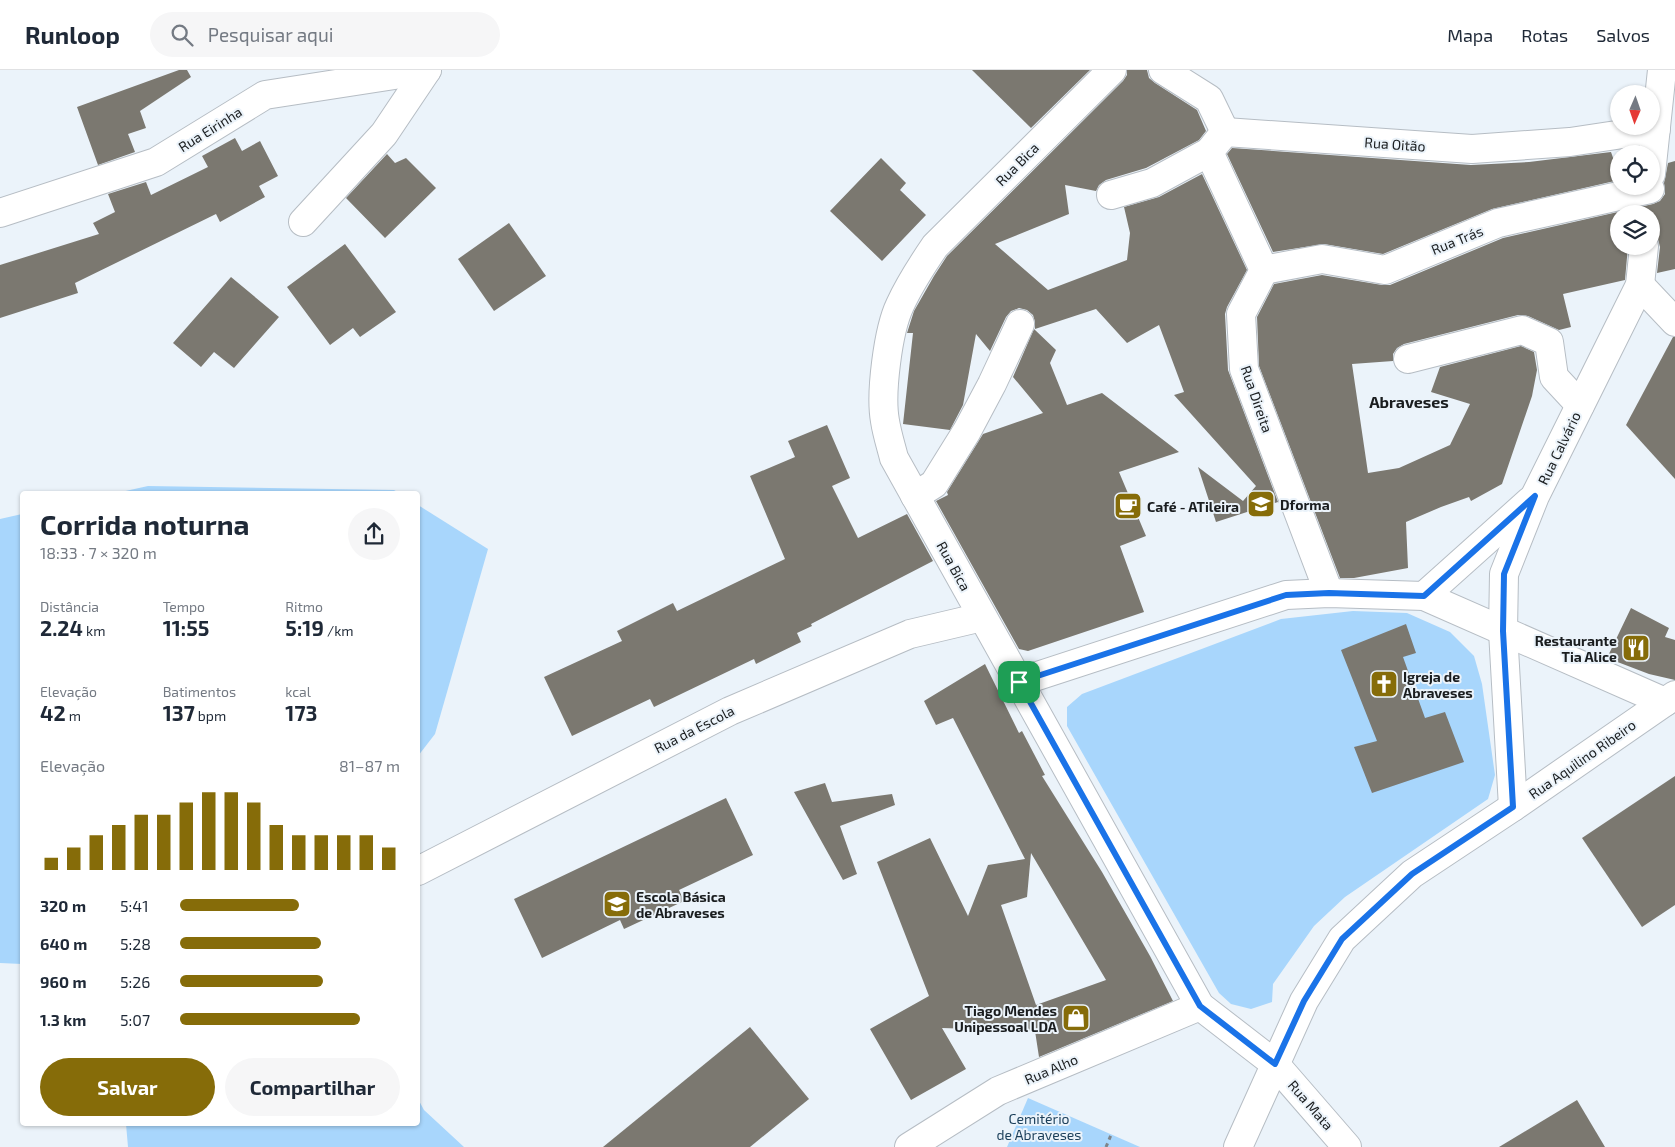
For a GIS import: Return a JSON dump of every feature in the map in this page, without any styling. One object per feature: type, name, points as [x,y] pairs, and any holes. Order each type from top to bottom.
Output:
[{"type":"street","points":[[303,222],[384,134],[427,70]]},
{"type":"street","name":"Rua Eirinha","points":[[0,213],[156,162],[265,95],[427,70]]},
{"type":"street","name":"Rua Bica","points":[[1112,70],[935,246],[915,274],[899,307],[889,344],[884,382],[884,420],[894,458],[1200,1006],[1275,1064]]},
{"type":"street","points":[[1163,70],[1209,99],[1217,142],[1264,270]]},
{"type":"street","points":[[1660,90],[1662,70]]},
{"type":"street","name":"Rua Oitão","points":[[1217,142],[1472,149],[1570,142],[1616,135]]},
{"type":"street","points":[[1111,195],[1152,183],[1217,142]]},
{"type":"street","name":"Rua Trás","points":[[1264,270],[1322,259],[1385,270],[1498,223],[1631,195]]},
{"type":"street","name":"Rua Calvário","points":[[1513,807],[1503,631],[1504,574],[1535,496],[1640,285],[1643,255]]},
{"type":"street","name":"Rua Direita","points":[[1264,270],[1241,314],[1244,369],[1329,593]]},
{"type":"street","points":[[1640,285],[1675,322]]},
{"type":"street","points":[[915,496],[934,484],[968,431],[1020,324]]},
{"type":"street","points":[[1408,359],[1522,330],[1549,342],[1554,377],[1580,405]]},
{"type":"street","points":[[1424,596],[1535,496]]},
{"type":"street","points":[[1019,682],[1286,595],[1329,593],[1424,596],[1503,631],[1670,698]]},
{"type":"street","name":"Rua da Escola","points":[[420,869],[730,711],[910,634],[982,617]]},
{"type":"street","name":"Rua Aquilino Ribeiro","points":[[1238,1147],[1304,1001],[1342,939],[1412,874],[1513,807],[1670,698]]},
{"type":"street","name":"Rua Alho","points":[[909,1147],[998,1091],[1200,1006]]},
{"type":"street","name":"Rua Mata","points":[[1275,1064],[1347,1147]]},
{"type":"path","points":[[1106,1147],[1112,1134]]},
{"type":"green space","points":[[148,486],[396,491],[126,491]]},
{"type":"green space","points":[[420,506],[488,549],[435,734],[420,753]]},
{"type":"green space","points":[[20,514],[20,964],[0,963],[0,519]]},
{"type":"green space","points":[[1353,611],[1407,613],[1450,632],[1474,656],[1482,684],[1495,775],[1488,799],[1345,897],[1314,926],[1273,984],[1272,1002],[1251,1009],[1231,1004],[1219,993],[1067,726],[1067,707],[1082,694],[1281,619]]},
{"type":"green space","name":"Cemitério de Abraveses","points":[[1028,1098],[1140,1147],[1007,1147]]},
{"type":"green space","points":[[420,1103],[424,1110],[464,1147],[128,1147],[126,1126],[420,1126]]},
{"type":"building","points":[[179,70],[187,70],[191,77],[140,111],[146,128],[128,134],[135,152],[98,165],[77,107]]},
{"type":"building","points":[[972,70],[1090,70],[1031,128]]},
{"type":"building","points":[[1127,70],[1147,70],[1149,78],[1155,83],[1197,110],[1206,131],[1199,140],[1146,168],[1106,180],[1099,185],[1096,191],[1065,185],[1069,214],[995,244],[1048,290],[1127,260],[1130,233],[1124,207],[1159,197],[1202,174],[1247,270],[1225,314],[1228,370],[1278,502],[1216,522],[1198,467],[1243,501],[1256,486],[1174,395],[1184,392],[1159,325],[1127,343],[1096,309],[1035,329],[1033,315],[1027,310],[1019,308],[1011,311],[1006,317],[990,351],[976,334],[963,405],[950,430],[903,424],[913,333],[907,333],[914,311],[934,276],[947,256],[1123,81],[1127,75]]},
{"type":"building","points":[[235,138],[242,151],[260,141],[278,176],[259,186],[265,197],[220,222],[216,214],[75,283],[78,293],[0,318],[0,265],[99,234],[93,223],[115,212],[108,194],[146,182],[151,195],[208,167],[202,156]]},
{"type":"building","points":[[1232,148],[1471,165],[1529,162],[1610,152],[1610,182],[1492,209],[1383,254],[1324,244],[1273,252],[1227,154]]},
{"type":"building","points":[[387,154],[395,163],[406,158],[436,188],[385,238],[346,198]]},
{"type":"building","points":[[881,158],[906,183],[900,190],[926,215],[882,261],[830,211]]},
{"type":"building","points":[[1675,161],[1675,269],[1657,273],[1660,255],[1660,205],[1649,205],[1660,201],[1665,194],[1664,183],[1668,163]]},
{"type":"building","points":[[1610,214],[1610,255],[1627,255],[1625,280],[1563,294],[1571,327],[1559,330],[1528,316],[1518,315],[1404,344],[1397,348],[1393,354],[1393,361],[1352,364],[1368,473],[1399,468],[1450,445],[1470,404],[1431,392],[1440,367],[1521,346],[1534,352],[1537,370],[1532,396],[1502,484],[1471,501],[1469,497],[1406,522],[1408,568],[1354,578],[1340,578],[1259,366],[1257,317],[1274,284],[1322,275],[1390,285],[1503,238]]},
{"type":"building","points":[[509,223],[546,276],[494,311],[458,259]]},
{"type":"building","points":[[345,244],[396,312],[360,337],[353,328],[330,345],[287,287]]},
{"type":"building","points":[[231,277],[279,317],[234,368],[214,352],[201,367],[173,343]]},
{"type":"building","points":[[1034,329],[1056,350],[1050,363],[1067,405],[1102,393],[1179,452],[1119,472],[1146,536],[1120,546],[1144,612],[1028,651],[1019,649],[936,501],[948,495],[947,492],[983,434],[1043,413],[1013,377]]},
{"type":"building","points":[[1673,337],[1675,337],[1675,479],[1626,425]]},
{"type":"building","points":[[827,425],[850,478],[832,486],[858,538],[907,514],[933,561],[811,624],[812,626],[797,633],[801,642],[756,664],[754,659],[654,707],[650,699],[572,736],[544,677],[622,641],[617,631],[673,603],[677,611],[785,559],[750,476],[795,457],[788,441]]},
{"type":"building","name":"Restaurante Tia Alice","points":[[1631,608],[1669,628],[1665,637],[1675,640],[1675,680],[1649,674],[1607,658]]},
{"type":"building","name":"Igreja de Abraveses","points":[[1406,624],[1416,653],[1403,657],[1425,718],[1445,712],[1464,762],[1372,793],[1354,747],[1377,741],[1341,650]]},
{"type":"building","points":[[985,664],[1019,733],[1022,731],[1045,775],[1042,776],[1102,872],[1150,956],[1173,1001],[1039,1057],[1035,1031],[942,1028],[966,1069],[911,1100],[870,1029],[929,996],[877,862],[930,838],[968,916],[988,865],[1025,859],[953,718],[936,725],[924,701]],"holes":[[[1031,853],[1106,980],[1036,1005],[1001,905],[1027,897]]]},
{"type":"building","points":[[1675,776],[1675,905],[1642,927],[1582,838]]},
{"type":"building","points":[[825,783],[832,802],[892,794],[895,805],[840,826],[857,874],[843,880],[794,792]]},
{"type":"building","points":[[726,798],[753,855],[679,890],[684,901],[624,929],[620,920],[542,958],[514,899]]},
{"type":"building","points":[[750,1027],[809,1099],[750,1147],[603,1147]]},
{"type":"building","points":[[1577,1100],[1605,1147],[1499,1147]]},
{"type":"place","name":"Dforma","points":[[1261,504]]},
{"type":"place","name":"Café - ATileira","points":[[1128,506]]},
{"type":"place","name":"Restaurante Tia Alice","points":[[1636,648]]},
{"type":"place","name":"Igreja de Abraveses","points":[[1384,684]]},
{"type":"place","name":"Escola Básica de Abraveses","points":[[617,904]]},
{"type":"place","name":"Tiago Mendes Unipessoal LDA","points":[[1076,1018]]},
{"type":"district","name":"Abraveses","points":[[1409,401]]},
{"type":"route","points":[[1535,496],[1504,574],[1503,631],[1513,807],[1412,874],[1342,939],[1304,1001],[1275,1064],[1200,1006],[1019,682],[1286,595],[1329,593],[1424,596],[1535,496]]}]
